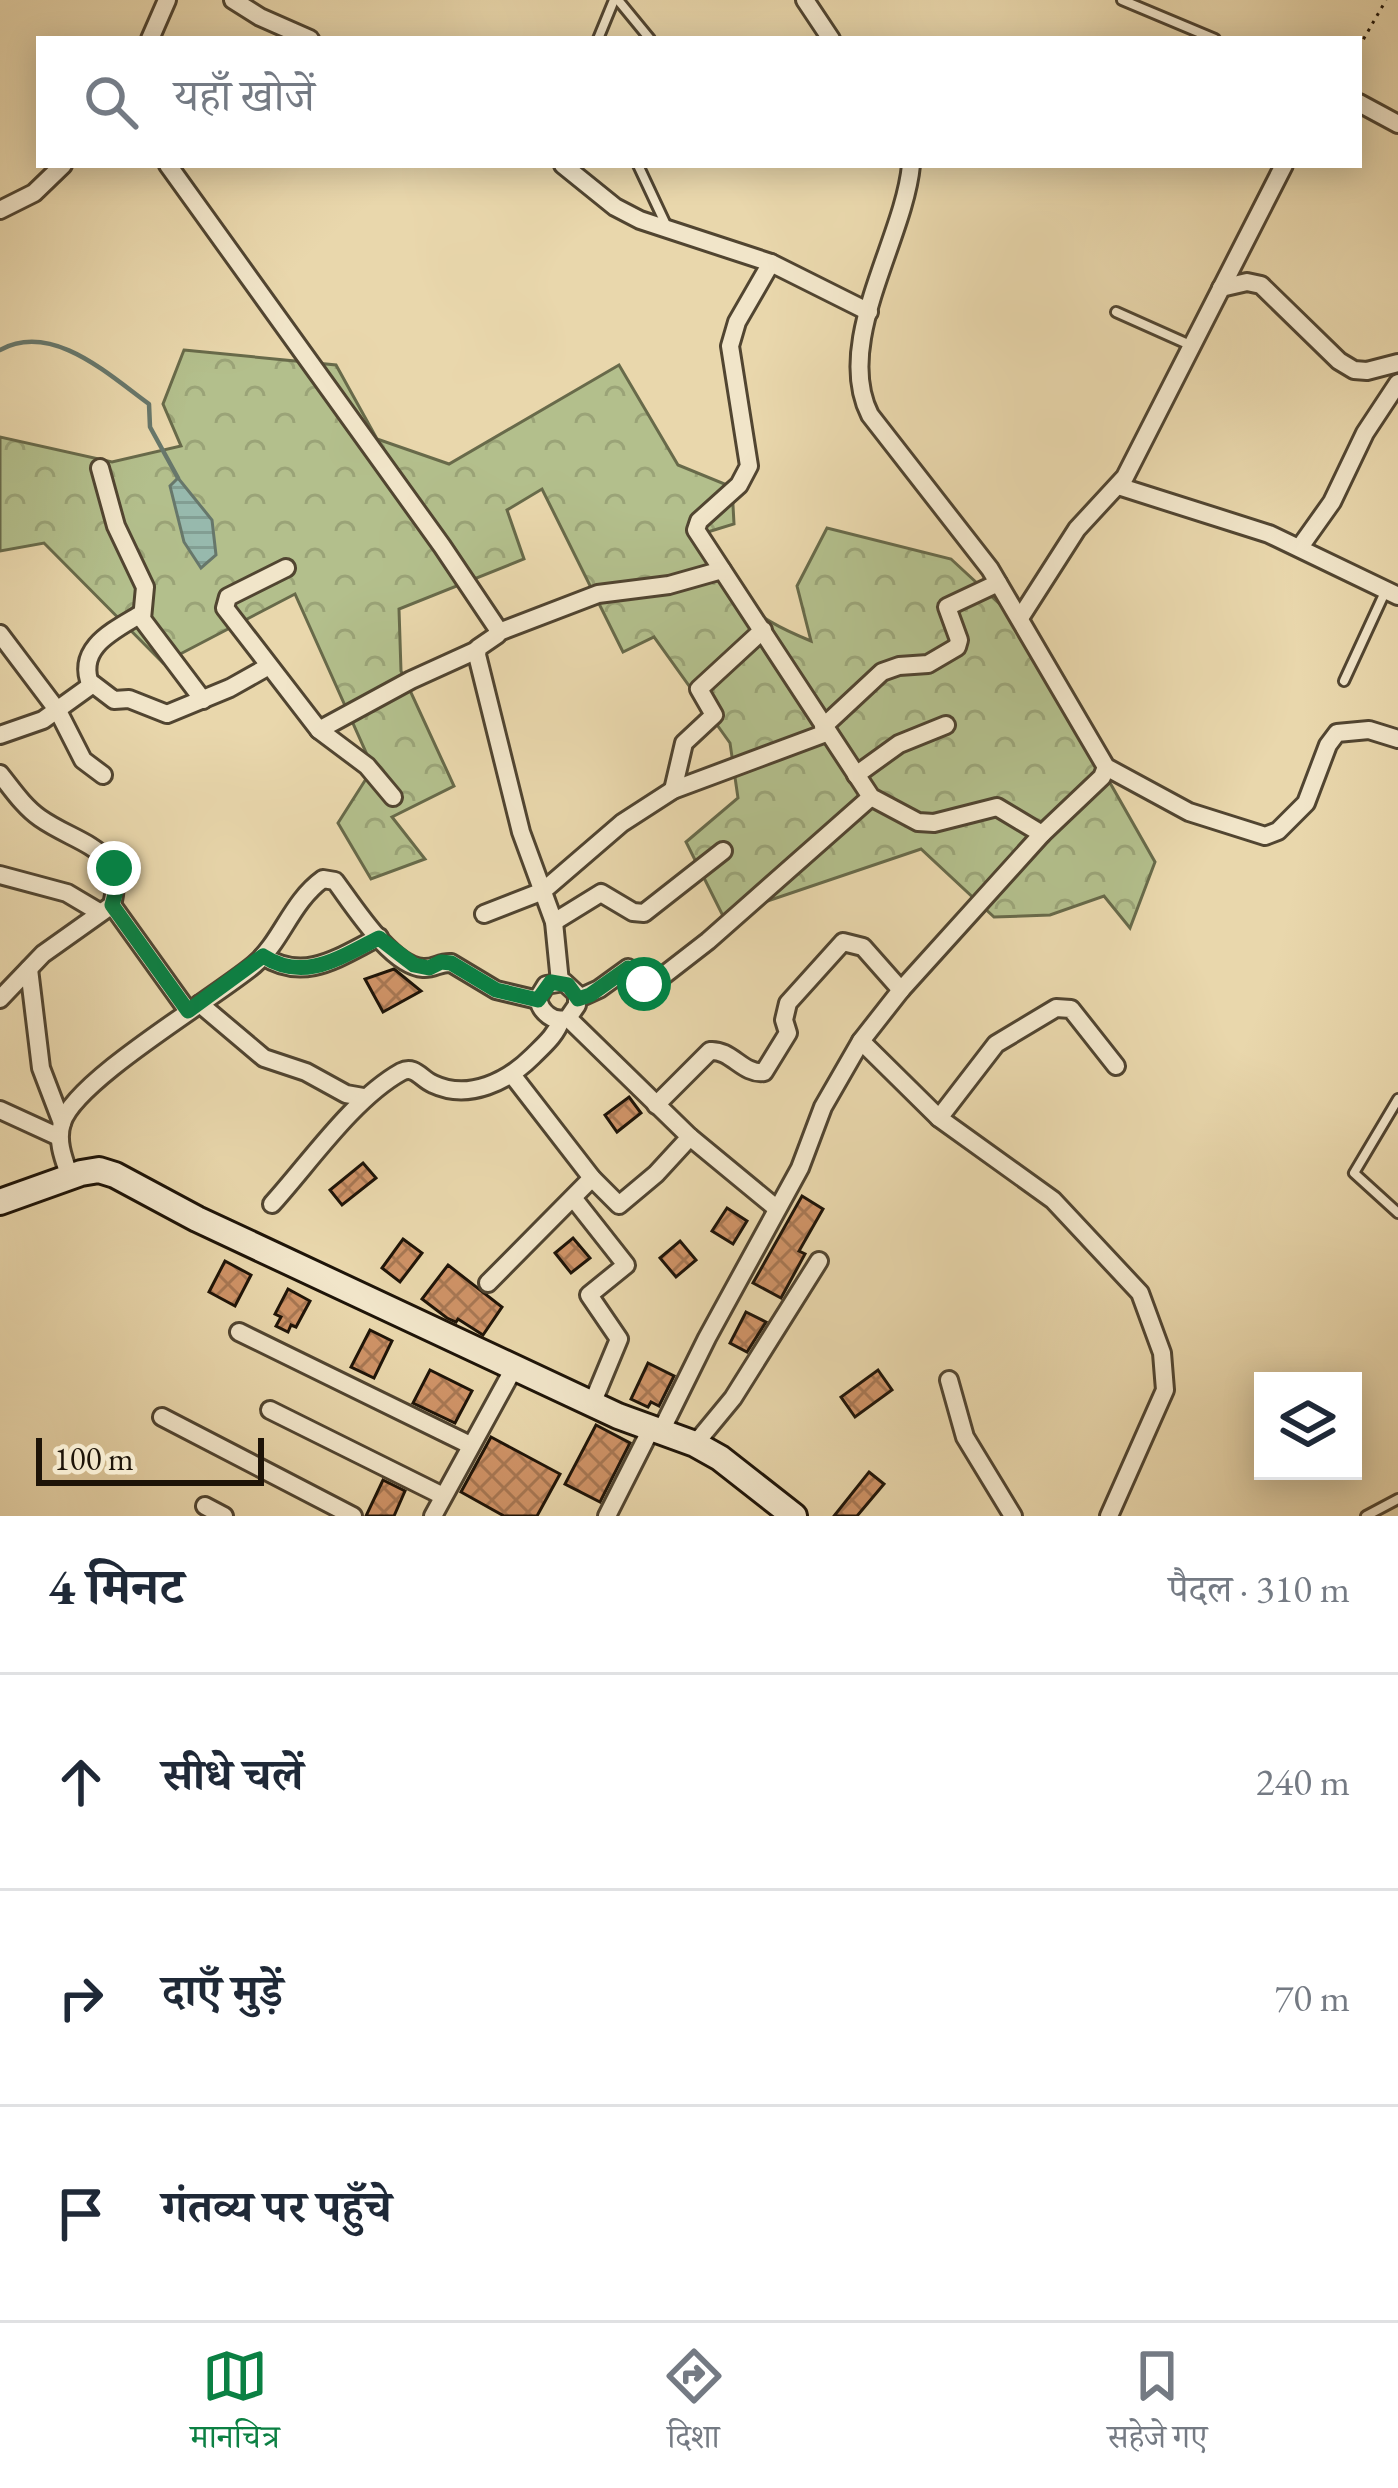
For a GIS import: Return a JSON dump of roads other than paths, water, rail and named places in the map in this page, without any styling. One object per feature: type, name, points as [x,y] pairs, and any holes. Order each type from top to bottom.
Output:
[{"type":"street","points":[[151,36],[167,0]]},
{"type":"street","points":[[233,0],[303,36]]},
{"type":"street","points":[[805,0],[829,36]]},
{"type":"street","points":[[1362,105],[1398,124]]},
{"type":"street","points":[[0,210],[34,193],[60,168]]},
{"type":"street","points":[[170,168],[499,632]]},
{"type":"street","points":[[567,168],[615,207],[640,220],[771,263],[869,312]]},
{"type":"street","points":[[910,168],[869,312],[859,376],[862,399],[998,583],[1106,767],[1190,812],[1264,836],[1278,832],[1306,803],[1337,733],[1369,730],[1398,739]]},
{"type":"street","points":[[1020,618],[1077,529],[1118,487],[1282,168]]},
{"type":"street","points":[[771,263],[743,310],[730,346],[749,466],[739,485],[696,527],[871,797],[918,822],[934,823],[997,807],[1042,834]]},
{"type":"street","points":[[1221,288],[1247,282],[1261,285],[1354,370],[1398,363]]},
{"type":"street","points":[[1300,547],[1332,502],[1365,434],[1398,383]]},
{"type":"street","points":[[100,468],[116,526],[145,587],[141,614],[203,700]]},
{"type":"street","points":[[1118,487],[1196,508],[1300,547],[1392,593]]},
{"type":"street","points":[[286,568],[253,582],[224,603],[320,730],[367,766],[392,797]]},
{"type":"street","points":[[320,730],[477,650],[499,632],[598,594],[669,585],[722,570]]},
{"type":"street","points":[[484,914],[543,891],[622,823],[673,790],[824,730],[882,672],[899,665],[928,664],[957,647],[959,640],[947,607],[998,583]]},
{"type":"street","points":[[91,686],[86,666],[95,646],[141,614]]},
{"type":"street","points":[[673,790],[684,743],[714,716],[700,694],[701,685],[763,630]]},
{"type":"street","points":[[0,634],[58,711],[74,748],[90,768],[103,775]]},
{"type":"street","points":[[477,650],[504,771],[554,922],[560,982]]},
{"type":"street","points":[[0,735],[58,711],[91,686],[99,686],[114,700],[134,700],[167,714],[268,666]]},
{"type":"street","points":[[856,775],[898,744],[946,725]]},
{"type":"street","points":[[607,1516],[800,1168],[823,1107],[861,1041],[901,990],[1042,834],[1102,777],[1106,767]]},
{"type":"street","points":[[0,774],[34,814],[106,857],[118,884],[106,909],[61,939],[0,999]]},
{"type":"street","points":[[272,1204],[363,1097],[404,1070],[414,1070],[434,1085],[461,1088],[479,1088],[513,1076],[554,1035],[578,999],[628,968],[650,986],[871,797]]},
{"type":"street","points":[[554,922],[601,893],[633,912],[644,913],[723,851]]},
{"type":"street","points":[[0,875],[106,909],[194,1007],[264,1058],[363,1097]]},
{"type":"street","points":[[61,1130],[70,1108],[97,1083],[263,956],[301,898],[322,879],[335,881],[379,938],[414,965],[429,968],[451,963],[496,990],[538,1000],[544,1011],[564,1019],[690,1137],[776,1208]]},
{"type":"street","points":[[263,956],[294,970],[310,969],[379,938]]},
{"type":"street","points":[[656,1105],[710,1051],[723,1052],[752,1072],[764,1072],[788,1033],[784,1020],[788,1003],[843,942],[863,947],[901,990]]},
{"type":"street","points":[[29,969],[41,1068],[70,1177]]},
{"type":"street","points":[[538,1000],[546,985],[560,982],[573,988],[578,999]]},
{"type":"street","points":[[939,1118],[996,1044],[1056,1008],[1070,1009],[1116,1066]]},
{"type":"street","points":[[861,1041],[939,1118],[1053,1200],[1129,1278],[1150,1312],[1166,1390],[1109,1516]]},
{"type":"street","points":[[513,1076],[614,1202],[623,1204],[690,1137]]},
{"type":"street","points":[[0,1110],[61,1130]]},
{"type":"street","points":[[0,1202],[70,1177],[99,1171],[115,1175],[197,1219],[592,1404],[695,1444],[794,1516]]},
{"type":"street","points":[[488,1282],[592,1178]]},
{"type":"street","points":[[574,1199],[626,1264],[589,1295],[620,1339],[592,1404]]},
{"type":"street","points":[[695,1444],[733,1398],[818,1261]]},
{"type":"street","points":[[239,1332],[470,1445]]},
{"type":"street","points":[[433,1516],[514,1367]]},
{"type":"street","points":[[949,1380],[965,1437],[1013,1516]]},
{"type":"street","points":[[270,1410],[443,1496]]},
{"type":"street","points":[[162,1418],[353,1516]]},
{"type":"street","points":[[205,1506],[224,1516]]},
{"type":"lane","points":[[599,36],[616,0],[647,36]]},
{"type":"lane","points":[[1122,0],[1208,36]]},
{"type":"lane","points":[[639,168],[668,228]]},
{"type":"lane","points":[[1117,313],[1191,346]]},
{"type":"lane","points":[[1344,681],[1392,593]]},
{"type":"lane","points":[[1398,1099],[1354,1173],[1398,1213]]},
{"type":"lane","points":[[1366,1516],[1398,1499]]},
{"type":"water","points":[[178,478],[212,520],[216,555],[201,568],[184,542],[170,486]]},
{"type":"waterway","points":[[0,350],[40,342],[79,355],[116,379],[149,404],[150,427],[178,478]]}]
